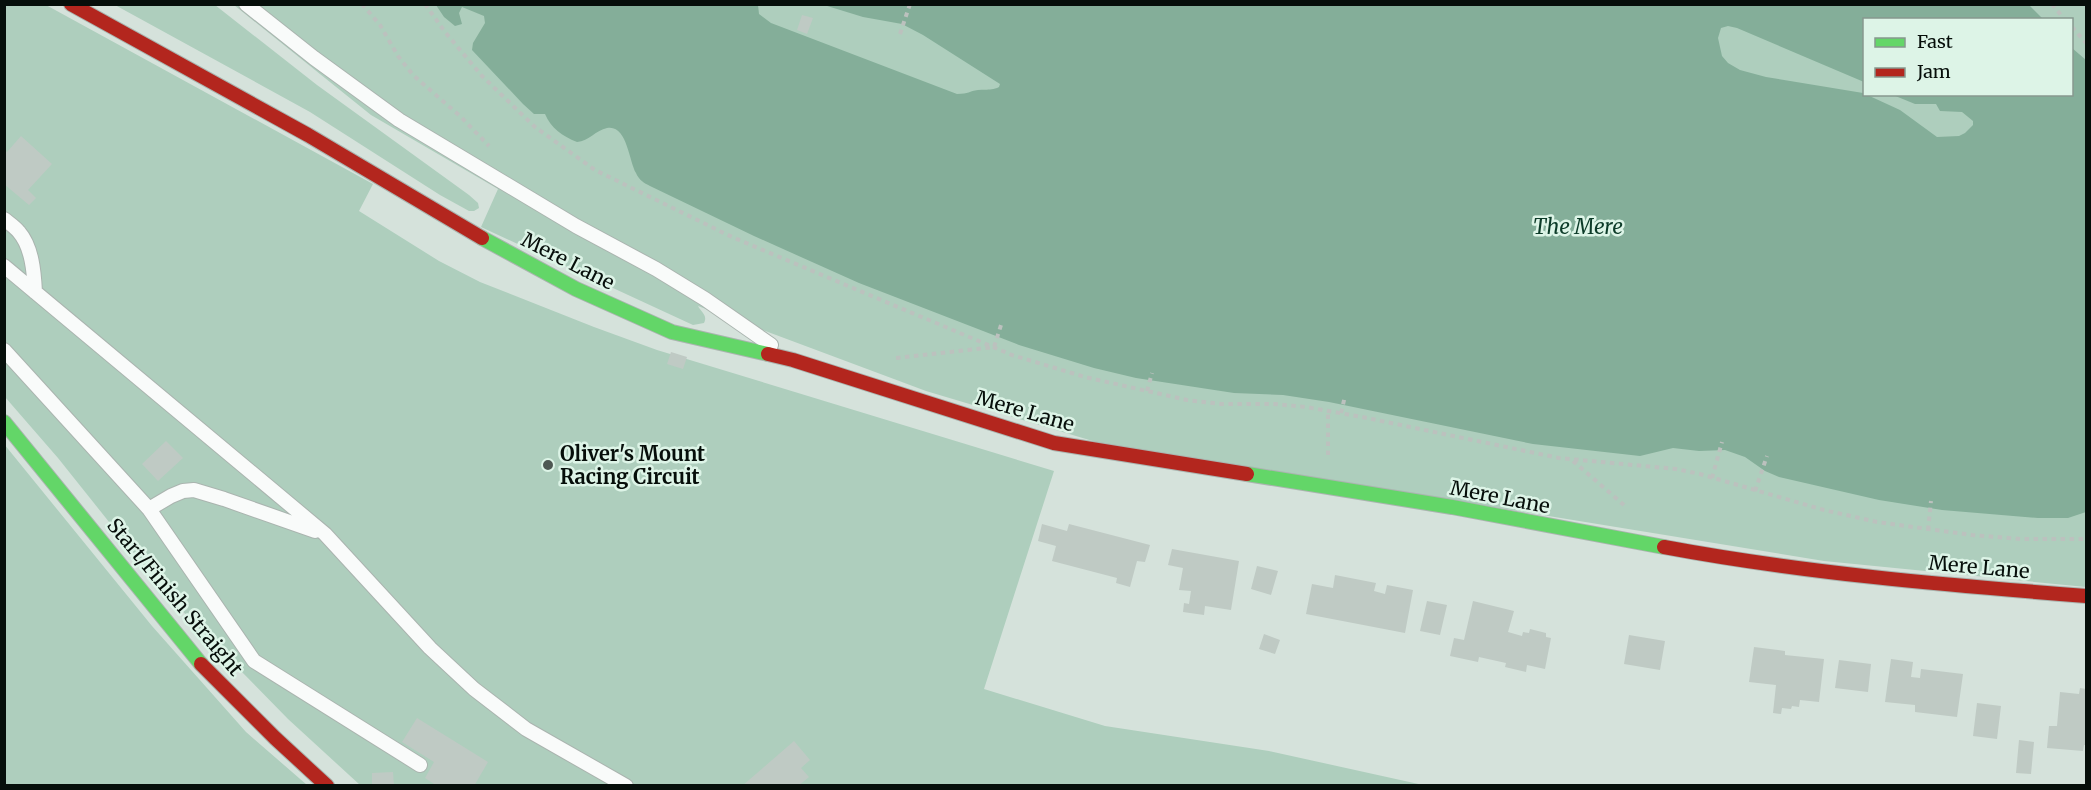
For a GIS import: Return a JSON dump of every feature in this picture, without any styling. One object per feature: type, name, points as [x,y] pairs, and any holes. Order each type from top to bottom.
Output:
[{"type":"street","name":"Mere Lane","points":[[71,4],[308,135],[487,241],[576,289],[672,332],[793,360],[1054,443],[1452,507],[1730,559],[1960,586],[2086,596]]},
{"type":"street","name":"Start/Finish Straight","points":[[4,422],[198,662],[327,786]]},
{"type":"lane","points":[[246,4],[314,58],[399,120],[576,226],[656,269],[705,299],[793,360]]},
{"type":"lane","points":[[4,219],[19,231],[25,240],[33,267],[35,292]]},
{"type":"lane","points":[[4,266],[325,534],[430,648],[474,689],[526,729],[626,786]]},
{"type":"lane","points":[[4,350],[149,509],[254,661],[420,765]]},
{"type":"lane","points":[[149,509],[171,496],[194,490],[325,534]]},
{"type":"path","points":[[362,4],[380,25],[398,56],[413,75],[461,117],[492,151]]},
{"type":"path","points":[[425,4],[482,76],[535,127],[595,170],[732,237],[994,348],[1046,366],[1187,400],[1221,404],[1274,404],[1328,411],[1572,460],[1676,469],[1824,510],[1928,530],[2021,539],[2086,539]]},
{"type":"path","points":[[900,34],[910,4]]},
{"type":"path","points":[[2052,4],[2063,18]]},
{"type":"path","points":[[2073,28],[2086,43]]},
{"type":"path","points":[[994,348],[1002,322]]},
{"type":"path","points":[[893,358],[994,348]]},
{"type":"path","points":[[1147,391],[1152,373]]},
{"type":"path","points":[[1341,413],[1345,396]]},
{"type":"path","points":[[1327,487],[1328,411]]},
{"type":"path","points":[[1712,478],[1722,442]]},
{"type":"path","points":[[1755,490],[1767,456]]},
{"type":"path","points":[[1572,460],[1628,510]]},
{"type":"path","points":[[1928,530],[1931,501]]},
{"type":"shaded area","name":"Oliver's Mount Racing Circuit","points":[[4,5],[46,5],[373,184],[359,211],[439,261],[480,282],[657,350],[1054,471],[984,689],[1105,726],[1269,751],[1423,785],[360,785],[288,719],[186,615],[58,458],[5,397]]},
{"type":"shaded area","points":[[115,5],[215,5],[317,85],[469,195],[478,203],[479,208],[469,211],[440,195],[310,112]]},
{"type":"shaded area","name":"The Mere","points":[[234,5],[2086,5],[2086,587],[1824,561],[1096,442],[926,391],[698,306],[705,320],[704,323],[693,325],[481,227],[498,189],[371,115]]},
{"type":"shaded area","points":[[4,444],[152,626],[246,732],[307,785],[5,785]]},
{"type":"water","name":"The Mere","points":[[436,5],[758,5],[759,14],[771,23],[957,94],[964,94],[993,89],[999,87],[1000,84],[902,24],[863,17],[824,5],[2029,5],[2042,18],[1863,18],[1863,82],[1737,28],[1728,26],[1721,28],[1718,38],[1722,56],[1728,63],[1740,70],[1766,77],[1863,93],[1863,96],[1870,96],[1900,110],[1937,137],[1959,136],[1973,125],[1973,121],[1962,112],[1940,111],[1936,104],[1915,104],[1895,96],[2073,96],[2073,49],[2086,60],[2086,512],[2068,518],[2038,518],[1942,510],[1879,500],[1779,477],[1765,471],[1745,457],[1725,450],[1699,451],[1673,448],[1640,456],[1533,444],[1329,402],[1283,395],[1234,393],[1136,378],[1094,368],[1019,345],[859,283],[646,184],[637,175],[623,137],[614,128],[599,131],[577,142],[558,131],[545,114],[534,114],[523,104],[472,50],[473,43],[485,23],[484,16],[462,7],[459,13],[462,24],[455,26],[444,17]]},
{"type":"building","points":[[802,15],[813,18],[807,34],[797,30]]},
{"type":"building","points":[[21,136],[52,164],[28,190],[36,198],[29,205],[4,184],[4,150],[7,152]]},
{"type":"building","points":[[671,352],[687,357],[683,369],[667,364]]},
{"type":"building","points":[[166,441],[183,458],[158,481],[142,464]]},
{"type":"building","points":[[1042,524],[1067,531],[1069,524],[1150,545],[1145,562],[1137,561],[1130,587],[1116,583],[1117,578],[1052,561],[1056,546],[1038,541]]},
{"type":"building","points":[[1172,549],[1239,561],[1231,610],[1205,606],[1204,615],[1183,612],[1184,603],[1189,604],[1191,591],[1179,590],[1183,568],[1168,565]]},
{"type":"building","points":[[1257,566],[1278,571],[1271,595],[1251,589]]},
{"type":"building","points":[[1335,575],[1376,583],[1374,591],[1385,594],[1387,585],[1413,590],[1405,633],[1306,614],[1312,584],[1333,588]]},
{"type":"building","points":[[1427,601],[1447,605],[1440,635],[1420,631]]},
{"type":"building","points":[[1473,601],[1514,611],[1508,632],[1522,636],[1523,632],[1529,633],[1530,629],[1546,633],[1546,637],[1551,638],[1545,669],[1527,665],[1526,672],[1505,667],[1506,663],[1479,657],[1478,662],[1450,656],[1454,638],[1464,640]]},
{"type":"building","points":[[1264,634],[1280,640],[1275,654],[1259,649]]},
{"type":"building","points":[[1629,635],[1665,641],[1660,670],[1624,664]]},
{"type":"building","points":[[1754,647],[1785,651],[1785,655],[1824,659],[1819,702],[1800,700],[1799,707],[1782,708],[1781,714],[1773,713],[1776,685],[1749,682]]},
{"type":"building","points":[[1891,659],[1913,662],[1911,677],[1920,678],[1921,669],[1963,674],[1957,717],[1915,712],[1915,705],[1885,702]]},
{"type":"building","points":[[1839,660],[1871,664],[1868,692],[1835,688]]},
{"type":"building","points":[[2080,688],[2086,689],[2086,745],[2083,751],[2047,748],[2049,726],[2057,726],[2060,692],[2079,694]]},
{"type":"building","points":[[1977,703],[2001,706],[1997,739],[1973,736]]},
{"type":"building","points":[[417,718],[488,762],[474,786],[437,786],[425,778],[434,762],[402,742]]},
{"type":"building","points":[[2019,740],[2034,742],[2031,774],[2016,773]]},
{"type":"building","points":[[794,741],[810,760],[801,768],[809,777],[798,786],[742,786]]},
{"type":"building","points":[[393,772],[394,786],[372,786],[372,773]]},
{"type":"traffic: fast","points":[[482,238],[576,289],[672,332],[768,354]]},
{"type":"traffic: fast","points":[[4,422],[201,664]]},
{"type":"traffic: fast","points":[[1247,474],[1452,507],[1664,547]]},
{"type":"traffic: jam","points":[[71,4],[308,135],[482,238]]},
{"type":"traffic: jam","points":[[768,354],[1054,443],[1247,474]]},
{"type":"traffic: jam","points":[[1664,547],[1821,571],[1927,583],[2086,596]]},
{"type":"traffic: jam","points":[[201,664],[327,786]]},
{"type":"place","name":"Oliver's Mount Racing Circuit","points":[[548,465]]}]
